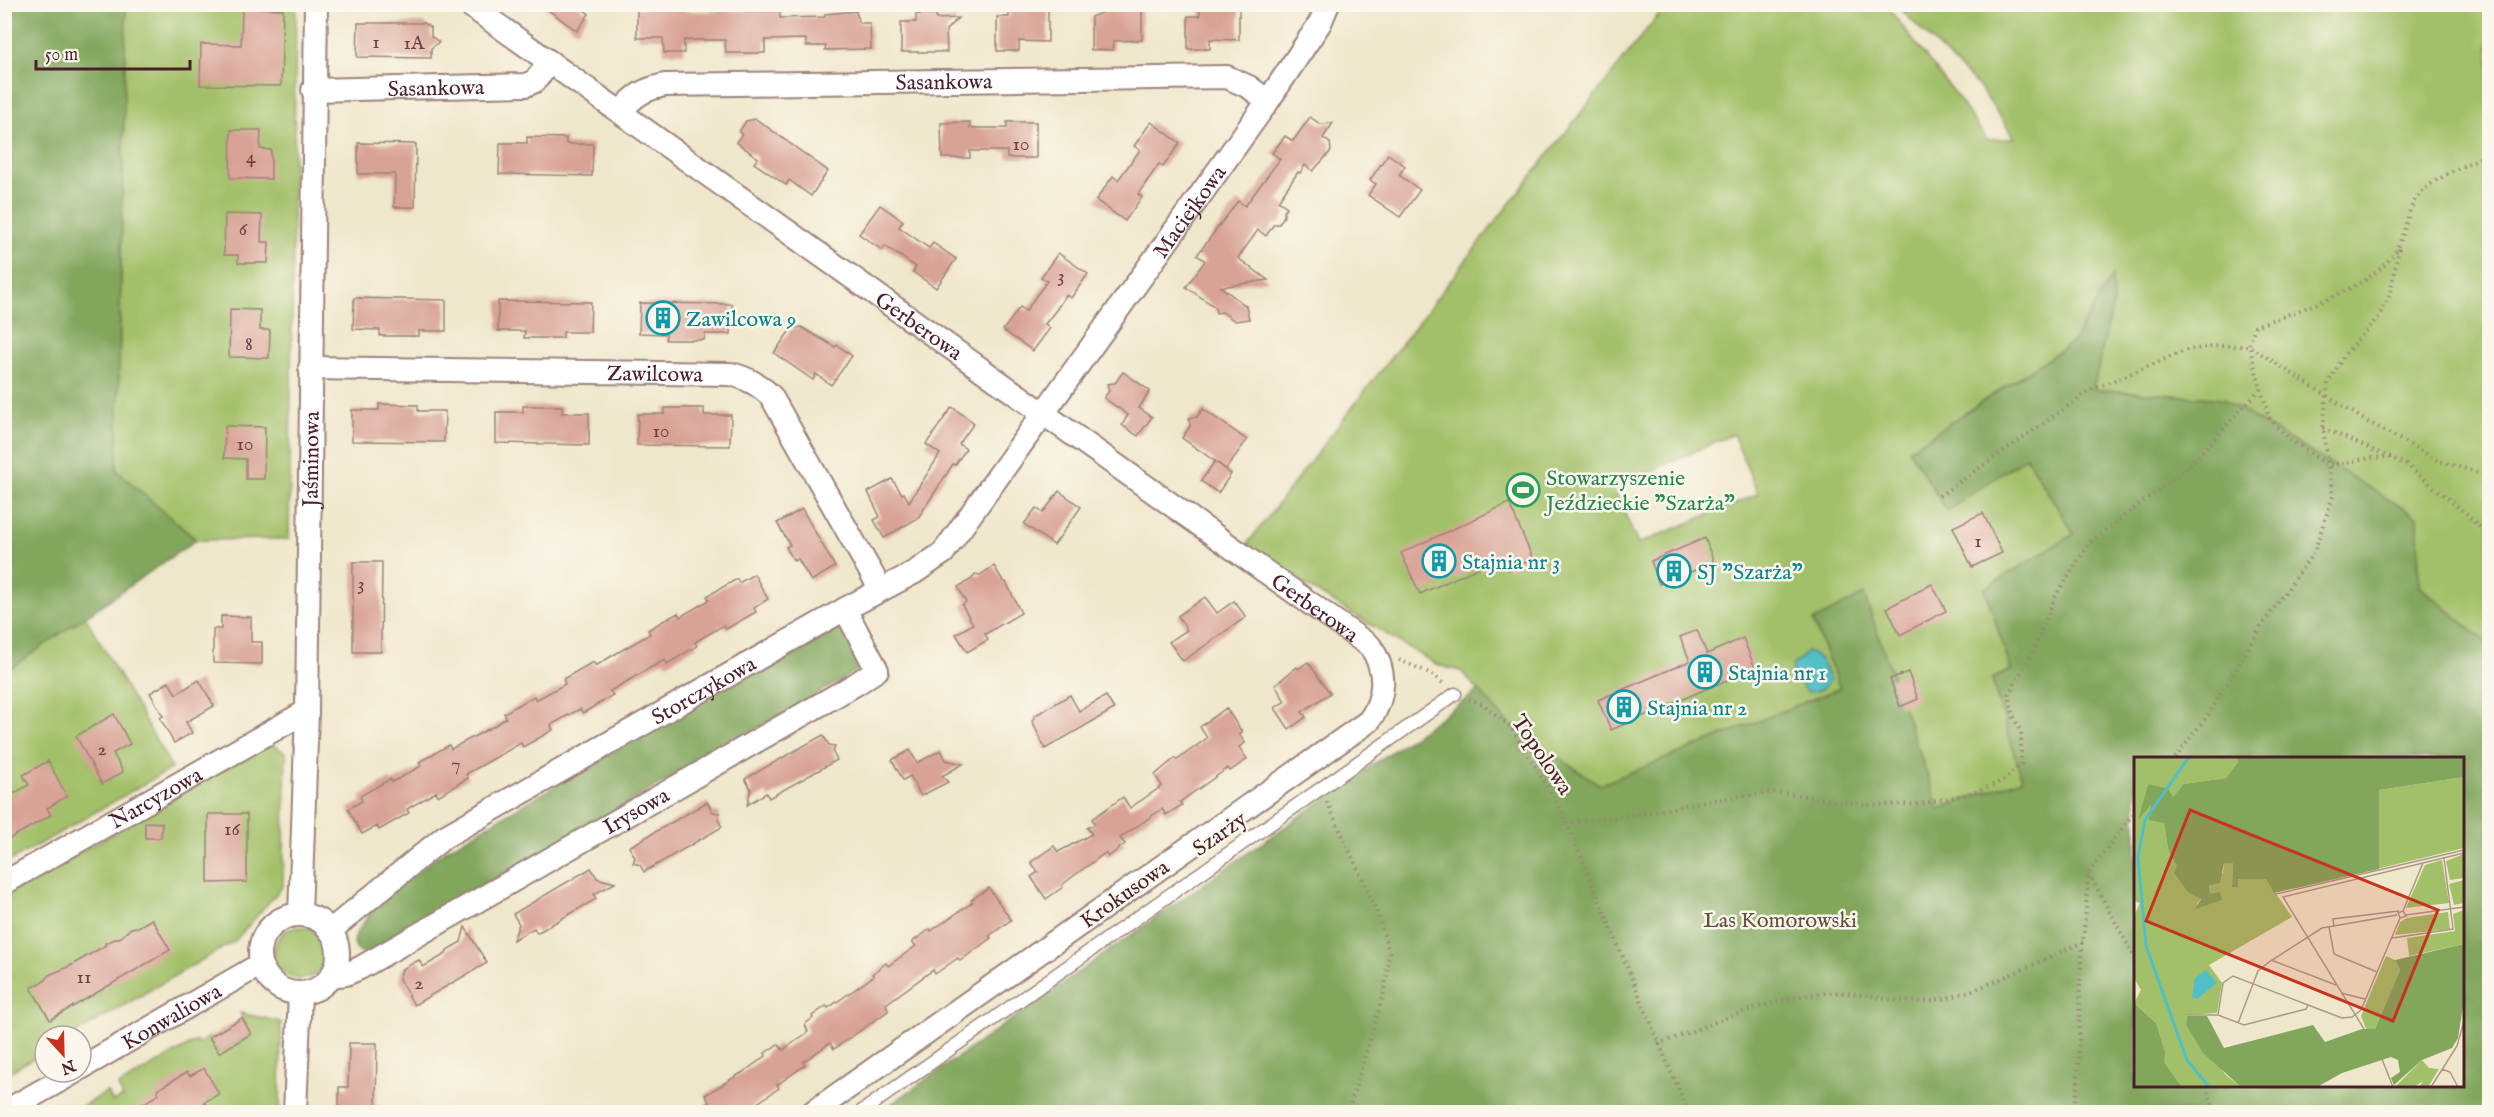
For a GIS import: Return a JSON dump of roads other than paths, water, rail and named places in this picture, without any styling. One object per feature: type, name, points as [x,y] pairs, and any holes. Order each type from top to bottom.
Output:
[{"type":"street","name":"Jaśminowa","points":[[300,915],[307,711],[313,90],[316,4]]},
{"type":"street","name":"Gerberowa","points":[[468,4],[1042,415],[1370,646]]},
{"type":"street","name":"Maciejkowa","points":[[1042,415],[1268,101],[1320,23],[1328,4]]},
{"type":"street","name":"Sasankowa","points":[[313,90],[526,85],[535,81],[550,62]]},
{"type":"street","name":"Sasankowa","points":[[621,112],[631,99],[648,88],[677,85],[1227,77],[1249,87],[1268,101]]},
{"type":"street","name":"Zawilcowa","points":[[310,368],[731,374],[753,381],[771,396],[881,590]]},
{"type":"street","name":"Storczykowa","points":[[330,931],[444,837],[845,609],[915,572],[943,553],[1042,415]]},
{"type":"street","name":"Irysowa","points":[[331,976],[346,974],[360,968],[877,670],[845,609]]},
{"type":"street","name":"Krokusowa","points":[[813,1113],[1369,721],[1381,697],[1383,679],[1379,662],[1370,646]]},
{"type":"street","name":"Narcyzowa","points":[[4,883],[307,711]]},
{"type":"street","points":[[300,915],[317,919],[330,931],[338,953],[331,976],[318,988],[300,993],[291,992],[276,985],[265,972],[261,964],[261,943],[268,930],[286,917],[300,915]]},
{"type":"street","name":"Konwaliowa","points":[[93,1061],[261,964]]},
{"type":"street","points":[[295,1113],[300,993]]},
{"type":"street","points":[[4,1112],[54,1084]]},
{"type":"lane","name":"Szarży","points":[[861,1113],[1455,694]]},
{"type":"water","points":[[1807,651],[1821,660],[1830,680],[1817,691],[1807,692],[1792,672],[1793,665]]},
{"type":"place","name":"Zawilcowa 9","points":[[663,318]]},
{"type":"place","name":"Stowarzyszenie Jeździeckie \"Szarża\"","points":[[1523,490]]},
{"type":"place","name":"Stajnia nr 3","points":[[1439,561]]},
{"type":"place","name":"SJ \"Szarża\"","points":[[1674,571]]},
{"type":"place","name":"Stajnia nr 1","points":[[1705,672]]},
{"type":"place","name":"Stajnia nr 2","points":[[1624,707]]},
{"type":"park label","name":"Las Komorowski","points":[[1780,919]]}]
